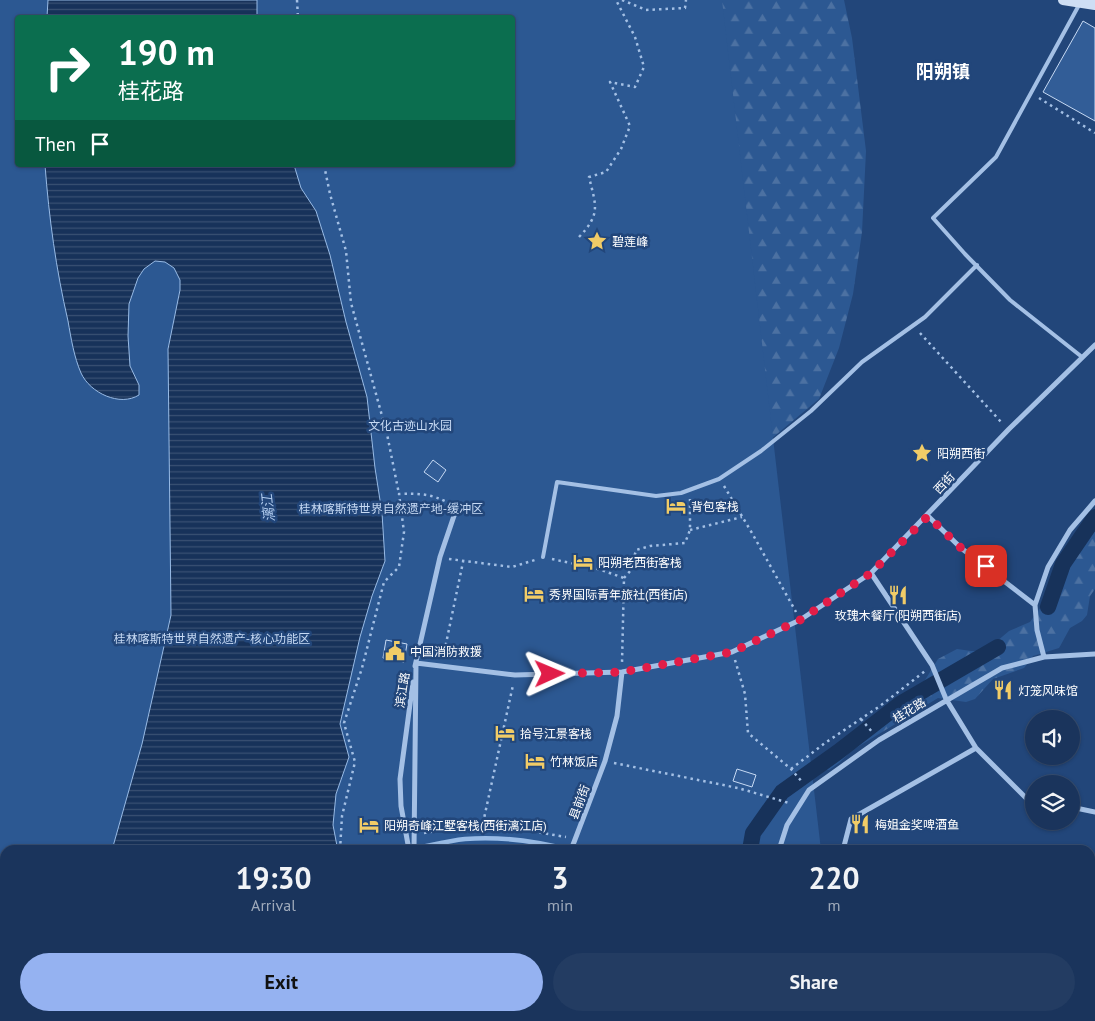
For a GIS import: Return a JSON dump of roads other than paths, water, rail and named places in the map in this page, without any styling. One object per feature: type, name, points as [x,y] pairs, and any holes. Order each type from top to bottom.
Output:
[{"type":"main road","points":[[1063,0],[1095,5]]},
{"type":"street","name":"西街","points":[[416,663],[515,675],[622,672],[732,652],[800,620],[871,573],[928,516],[1008,429],[1095,345]]},
{"type":"street","points":[[1044,657],[1037,630],[1035,605],[1048,567],[1070,530],[1095,500]]},
{"type":"street","name":"滨江路","points":[[407,845],[401,806],[400,779],[416,663],[440,557],[457,507]]},
{"type":"street","points":[[928,516],[961,548],[1035,605]]},
{"type":"street","points":[[871,573],[932,665],[946,699],[976,748],[1025,797]]},
{"type":"street","name":"桂花路","points":[[780,845],[786,825],[810,790],[879,740],[946,699],[1002,668],[1044,657],[1095,654]]},
{"type":"street","points":[[414,845],[416,663]]},
{"type":"street","name":"县前街","points":[[573,845],[605,761],[617,716],[622,672]]},
{"type":"street","points":[[844,845],[851,819],[976,748]]},
{"type":"street","points":[[1080,809],[1095,812]]},
{"type":"lane","points":[[1080,3],[996,157],[933,218],[1010,300],[1082,357]]},
{"type":"lane","points":[[543,557],[556,482],[668,496],[719,479],[761,451],[811,411],[862,362],[925,317],[977,265]]},
{"type":"water","points":[[48,0],[257,0],[257,15],[47,15]]},
{"type":"water","name":"漓江","points":[[45,167],[295,167],[301,188],[316,211],[330,255],[367,397],[382,513],[385,561],[360,637],[340,724],[349,757],[336,794],[333,825],[337,845],[113,845],[142,744],[171,615],[168,349],[180,290],[180,280],[174,268],[165,262],[155,261],[144,269],[138,278],[129,304],[128,336],[130,366],[139,385],[139,395],[131,398],[115,399],[98,392],[85,380],[76,361],[60,282]]},
{"type":"waterway","points":[[1048,607],[1063,564],[1095,517]]},
{"type":"waterway","points":[[751,845],[753,833],[782,792],[900,704],[998,647]]},
{"type":"waterway","points":[[432,845],[478,838],[504,839],[548,845]]},
{"type":"place","name":"碧莲峰","points":[[597,241]]},
{"type":"place","name":"阳朔西街","points":[[922,453]]},
{"type":"place","name":"背包客栈","points":[[676,506]]},
{"type":"place","name":"阳朔老西街客栈","points":[[583,562]]},
{"type":"place","name":"秀界国际青年旅社(西街店)","points":[[534,594]]},
{"type":"place","name":"玫瑰木餐厅(阳朔西街店)","points":[[898,595]]},
{"type":"place","name":"中国消防救援","points":[[395,651]]},
{"type":"place","name":"灯笼风味馆","points":[[1003,690]]},
{"type":"place","name":"拾号江景客栈","points":[[505,733]]},
{"type":"place","name":"竹林饭店","points":[[535,761]]},
{"type":"place","name":"梅姐金奖啤酒鱼","points":[[860,824]]},
{"type":"place","name":"阳朔奇峰江墅客栈(西街漓江店)","points":[[369,825]]},
{"type":"district","name":"阳朔镇","points":[[943,71]]},
{"type":"park label","name":"文化古迹山水园","points":[[410,425]]},
{"type":"park label","name":"桂林喀斯特世界自然遗产地-缓冲区","points":[[391,508]]},
{"type":"park label","name":"桂林喀斯特世界自然遗产-核心功能区","points":[[212,638]]}]
